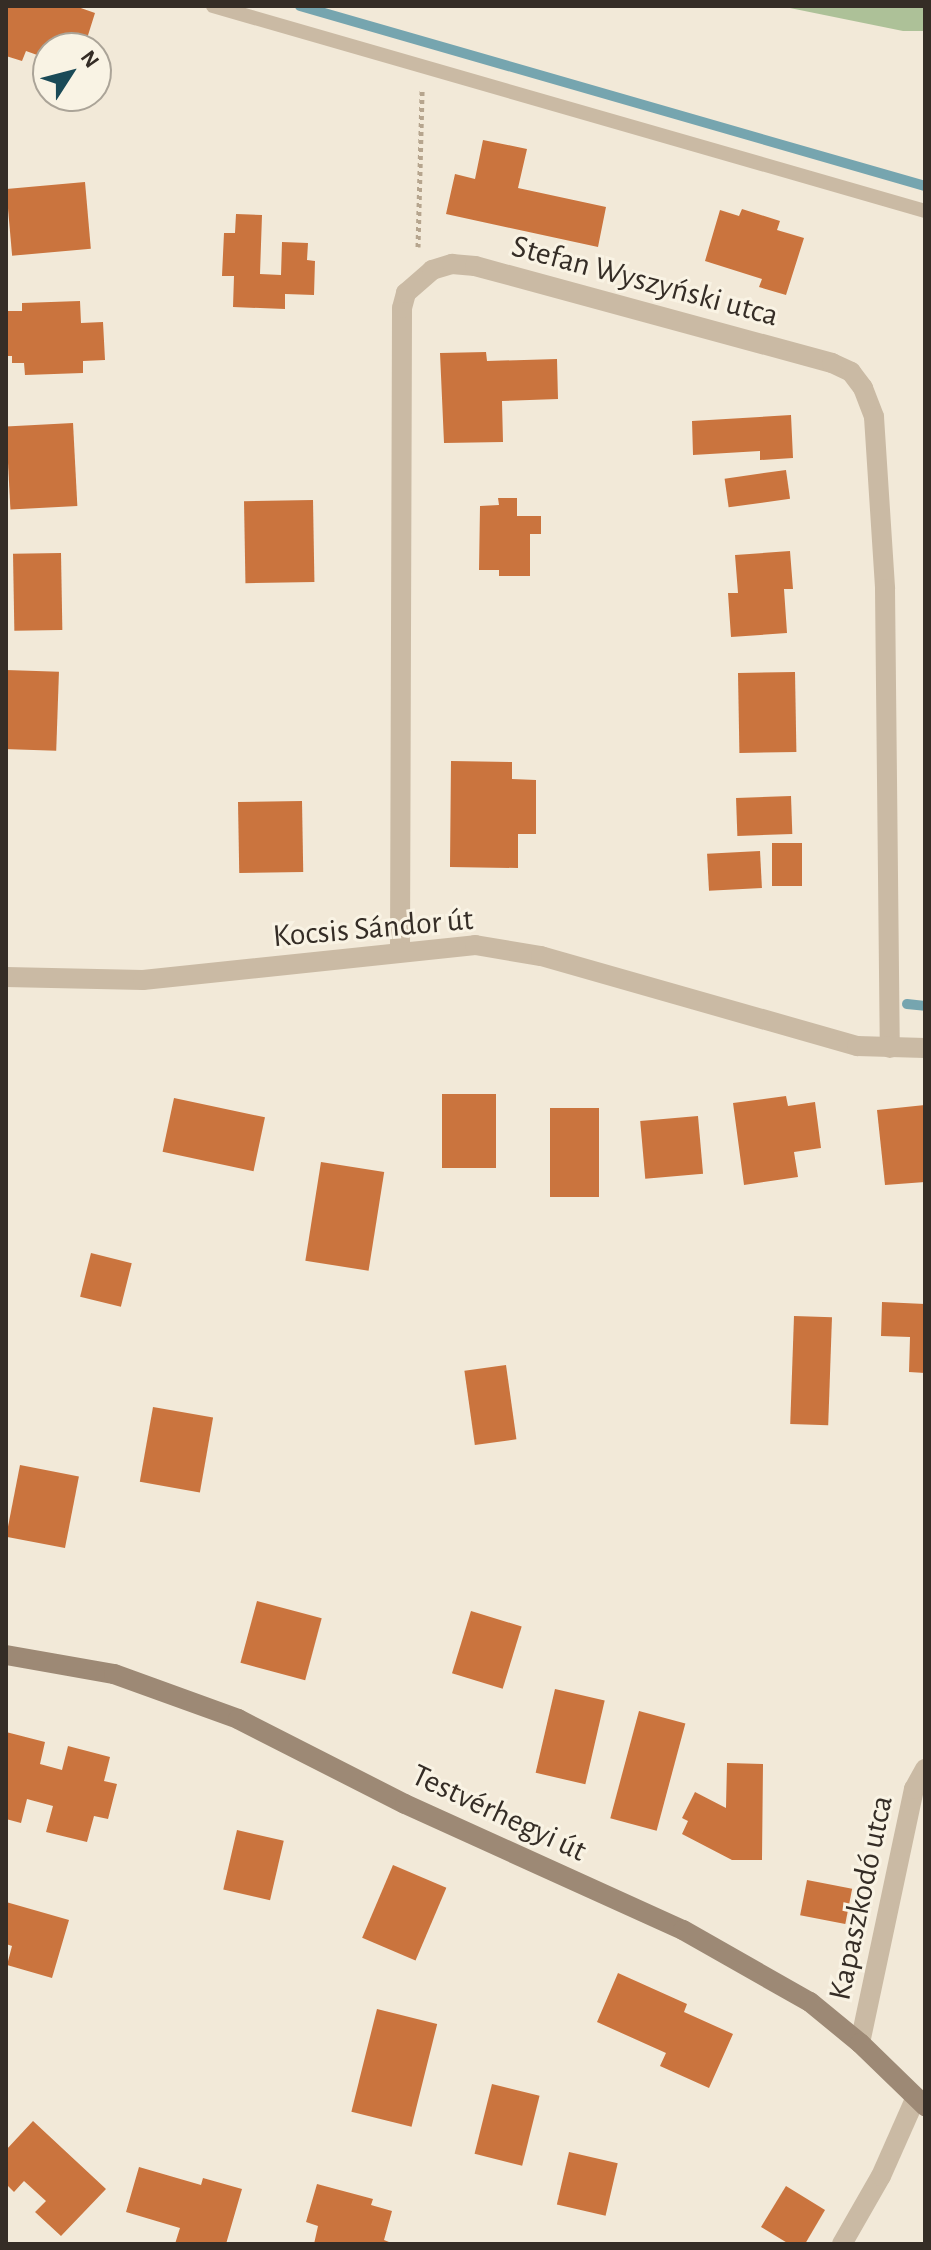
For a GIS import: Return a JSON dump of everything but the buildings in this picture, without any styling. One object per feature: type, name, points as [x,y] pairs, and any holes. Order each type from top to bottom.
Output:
[{"type":"street","name":"Stefan Wyszyński utca","points":[[417,280],[452,264],[475,266],[832,363],[851,372],[863,388],[874,417],[885,589],[890,1048]]},
{"type":"street","points":[[400,951],[403,766],[400,345],[402,308],[406,293],[417,280]]},
{"type":"street","name":"Kocsis Sándor út","points":[[6,977],[143,980],[475,945],[541,956],[857,1046],[925,1048]]},
{"type":"street","name":"Testvérhegyi út","points":[[6,1655],[114,1674],[238,1719],[405,1804],[683,1930],[810,2002],[860,2043],[921,2102]]},
{"type":"street","name":"Kapaszkodó utca","points":[[860,2043],[914,1789],[925,1769]]},
{"type":"street","points":[[842,2244],[921,2102]]},
{"type":"lane","points":[[213,6],[925,211]]},
{"type":"path","points":[[417,280],[423,68]]},
{"type":"green space","points":[[780,6],[925,6],[925,31],[903,31]]},
{"type":"waterway","points":[[300,6],[925,186]]},
{"type":"waterway","points":[[907,1004],[925,1006]]}]
